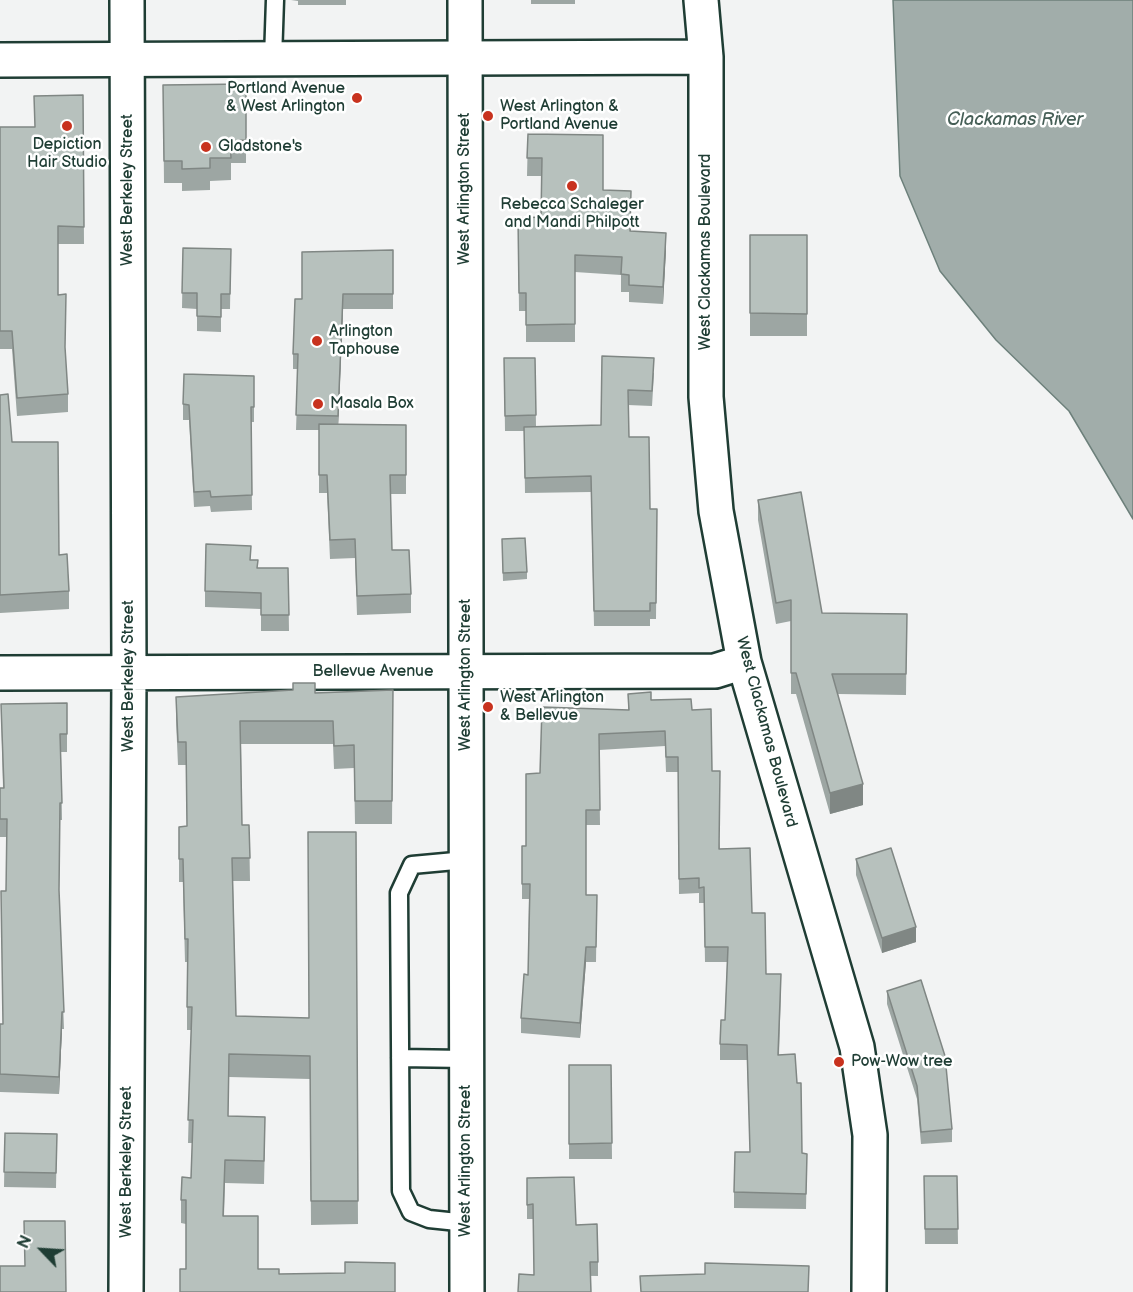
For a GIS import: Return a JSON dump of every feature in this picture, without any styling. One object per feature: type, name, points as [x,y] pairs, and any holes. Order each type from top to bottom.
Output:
[{"type":"street","name":"West Berkeley Street","points":[[126,1292],[129,672],[127,0]]},
{"type":"street","name":"West Arlington Street","points":[[465,0],[467,1292]]},
{"type":"street","name":"West Clackamas Boulevard","points":[[701,0],[706,57],[706,397],[716,511],[744,662],[857,1047],[870,1135],[869,1292]]},
{"type":"street","points":[[0,60],[706,57]]},
{"type":"street","name":"Bellevue Avenue","points":[[0,673],[715,671],[744,662]]},
{"type":"lane","points":[[273,59],[275,0]]},
{"type":"lane","points":[[466,860],[412,865],[399,893],[401,1191],[411,1212],[429,1219],[466,1222]]},
{"type":"lane","points":[[400,1058],[466,1059]]},
{"type":"water","name":"Clackamas River","points":[[893,0],[1133,0],[1133,519],[1069,411],[996,340],[940,271],[900,176]]},
{"type":"building","points":[[246,84],[246,140],[230,141],[231,158],[210,158],[210,168],[182,169],[182,161],[164,161],[163,85]]},
{"type":"building","points":[[83,95],[84,227],[58,226],[58,295],[66,294],[65,347],[68,394],[17,398],[12,331],[0,331],[0,127],[35,127],[34,96]]},
{"type":"building","points":[[528,134],[603,135],[603,190],[631,191],[630,231],[666,233],[663,287],[629,285],[629,275],[621,274],[622,257],[575,255],[575,324],[526,325],[526,293],[519,293],[518,218],[541,217],[542,158],[527,158]]},
{"type":"building","points":[[750,235],[807,235],[807,314],[750,313]]},
{"type":"building","points":[[183,248],[231,249],[230,294],[221,294],[221,317],[197,316],[197,293],[182,293]]},
{"type":"building","points":[[393,250],[393,294],[343,294],[338,416],[296,415],[298,354],[293,354],[295,299],[302,299],[302,252]]},
{"type":"building","points":[[602,356],[654,358],[652,391],[628,390],[629,437],[649,437],[650,509],[657,509],[656,603],[650,603],[650,611],[594,611],[591,476],[525,478],[524,427],[601,425]]},
{"type":"building","points":[[504,358],[535,358],[536,415],[505,416]]},
{"type":"building","points":[[184,374],[254,376],[254,407],[251,407],[252,495],[211,497],[210,491],[194,492],[189,405],[183,404]]},
{"type":"building","points":[[8,394],[12,442],[58,442],[59,555],[67,554],[69,591],[0,595],[0,395]]},
{"type":"building","points":[[319,424],[406,425],[406,475],[390,475],[392,550],[409,550],[411,594],[357,596],[355,539],[330,540],[327,475],[319,475]]},
{"type":"building","points":[[801,492],[822,613],[907,614],[906,674],[832,674],[863,784],[830,793],[796,673],[791,673],[791,600],[776,603],[758,500]]},
{"type":"building","points":[[525,538],[527,572],[503,573],[502,539]]},
{"type":"building","points":[[206,544],[251,546],[250,560],[258,560],[257,568],[288,568],[289,615],[261,615],[261,593],[205,591]]},
{"type":"building","points":[[293,683],[315,683],[315,693],[393,690],[392,801],[355,801],[354,745],[334,746],[333,721],[240,721],[242,825],[249,825],[250,858],[232,858],[236,1016],[309,1018],[308,832],[356,832],[358,1201],[311,1201],[310,1056],[229,1054],[228,1116],[265,1117],[264,1161],[225,1160],[223,1216],[258,1216],[258,1269],[279,1269],[279,1274],[345,1273],[345,1262],[395,1263],[395,1292],[180,1292],[180,1269],[186,1269],[186,1200],[181,1200],[182,1177],[191,1178],[193,1120],[188,1120],[192,1007],[187,1007],[188,939],[185,939],[183,859],[179,859],[179,827],[187,826],[186,742],[178,742],[176,697],[293,690]]},
{"type":"building","points":[[651,692],[651,700],[691,699],[692,710],[711,709],[712,771],[720,771],[719,849],[750,848],[752,913],[765,913],[766,974],[781,974],[778,1055],[795,1054],[797,1083],[801,1083],[802,1153],[807,1154],[806,1194],[734,1192],[735,1152],[750,1152],[747,1045],[720,1044],[721,1020],[725,1020],[728,947],[705,947],[704,887],[699,888],[699,878],[679,879],[678,757],[666,757],[665,731],[599,734],[600,810],[586,810],[586,895],[597,895],[596,947],[586,947],[580,1023],[521,1018],[524,974],[528,975],[530,884],[522,884],[522,846],[526,846],[526,774],[540,773],[542,707],[629,710],[628,694]]},
{"type":"building","points":[[67,703],[67,734],[60,734],[62,803],[60,803],[59,890],[64,1012],[62,1012],[59,1077],[0,1074],[0,1024],[3,1024],[1,891],[6,891],[7,819],[0,819],[0,788],[4,788],[1,704]]},
{"type":"building","points":[[891,848],[916,927],[882,938],[856,859]]},
{"type":"building","points":[[921,980],[945,1056],[952,1129],[921,1132],[917,1086],[887,991]]},
{"type":"building","points":[[569,1065],[611,1065],[612,1143],[569,1144]]},
{"type":"building","points":[[5,1133],[57,1134],[56,1173],[4,1172]]},
{"type":"building","points":[[924,1176],[957,1176],[958,1229],[925,1229]]},
{"type":"building","points":[[574,1177],[576,1225],[597,1224],[598,1262],[590,1262],[591,1292],[518,1292],[519,1274],[534,1275],[533,1204],[527,1205],[527,1178]]},
{"type":"building","points":[[24,1221],[65,1221],[66,1292],[0,1292],[0,1266],[25,1266]]},
{"type":"building","points":[[705,1263],[809,1266],[808,1292],[641,1292],[640,1276],[705,1274]]},
{"type":"place","name":"Portland Avenue & West Arlington","points":[[357,98]]},
{"type":"place","name":"West Arlington & Portland Avenue","points":[[488,116]]},
{"type":"place","name":"Depiction Hair Studio","points":[[67,126]]},
{"type":"place","name":"Gladstone's","points":[[206,147]]},
{"type":"place","name":"Rebecca Schaleger and Mandi Philpott","points":[[572,186]]},
{"type":"place","name":"Arlington Taphouse","points":[[317,341]]},
{"type":"place","name":"Masala Box","points":[[318,404]]},
{"type":"place","name":"West Arlington & Bellevue","points":[[488,707]]},
{"type":"place","name":"Pow-Wow tree","points":[[839,1062]]}]
